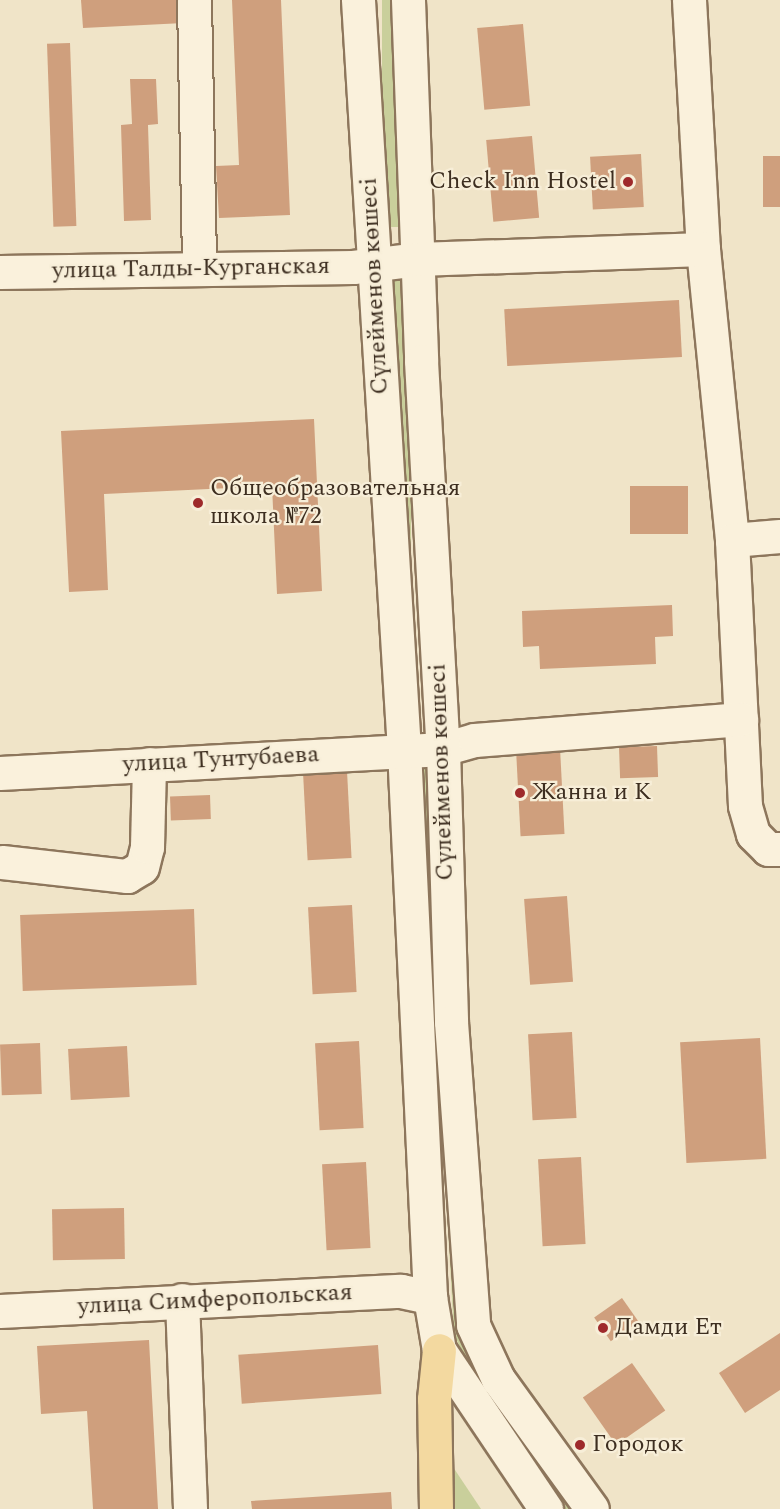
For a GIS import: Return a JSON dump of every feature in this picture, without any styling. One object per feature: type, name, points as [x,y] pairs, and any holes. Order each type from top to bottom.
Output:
[{"type":"main road","points":[[436,1509],[434,1399],[439,1350]]},
{"type":"street","points":[[194,0],[199,269]]},
{"type":"street","name":"Сүлейменов көшесі","points":[[358,0],[404,749],[430,1297],[439,1350],[546,1509]]},
{"type":"street","name":"Сүлейменов көшесі","points":[[408,0],[418,259],[443,749],[451,1022],[473,1325],[498,1379],[592,1509]]},
{"type":"street","points":[[689,0],[703,249],[732,540],[746,806],[753,834],[768,849],[780,849]]},
{"type":"street","name":"улица Талды-Курганская","points":[[0,272],[374,264],[418,259],[703,249]]},
{"type":"street","points":[[732,540],[780,536]]},
{"type":"street","name":"улица Тунтубаева","points":[[0,772],[404,749],[443,749],[474,740],[741,719]]},
{"type":"street","points":[[2,862],[127,876],[142,867],[147,847],[149,764]]},
{"type":"street","name":"улица Симферопольская","points":[[0,1311],[182,1300],[401,1291],[430,1297]]},
{"type":"street","points":[[182,1300],[190,1509]]},
{"type":"green space","points":[[382,0],[405,0],[405,227],[382,227]]},
{"type":"green space","points":[[388,274],[411,274],[411,727],[388,727]]},
{"type":"green space","points":[[413,760],[435,760],[464,1298],[582,1509],[563,1509],[476,1382],[454,1334],[443,1141],[426,1037]]},
{"type":"green space","points":[[445,1455],[481,1509],[447,1509]]},
{"type":"building","points":[[81,0],[183,0],[184,23],[83,28]]},
{"type":"building","points":[[232,0],[281,0],[290,215],[219,218],[216,166],[239,165]]},
{"type":"building","points":[[523,24],[530,106],[484,110],[477,28]]},
{"type":"building","points":[[70,43],[76,226],[53,227],[47,44]]},
{"type":"building","points":[[130,79],[156,79],[158,124],[148,125],[151,220],[124,221],[121,125],[132,124]]},
{"type":"building","points":[[532,136],[539,218],[493,222],[486,140]]},
{"type":"building","points":[[641,154],[644,207],[593,210],[590,157]]},
{"type":"building","points":[[763,156],[780,156],[780,207],[763,207]]},
{"type":"building","points":[[679,300],[682,357],[507,366],[504,309]]},
{"type":"building","points":[[314,419],[322,591],[277,594],[272,486],[104,494],[108,590],[69,592],[61,431]]},
{"type":"building","points":[[630,486],[688,486],[688,534],[630,534]]},
{"type":"building","points":[[672,605],[673,636],[655,637],[656,664],[540,669],[539,646],[523,647],[522,611]]},
{"type":"building","points":[[657,746],[658,777],[620,778],[619,747]]},
{"type":"building","points":[[560,748],[565,834],[521,836],[516,750]]},
{"type":"building","points":[[347,771],[352,858],[308,860],[303,773]]},
{"type":"building","points":[[210,795],[211,819],[171,820],[170,796]]},
{"type":"building","points":[[567,896],[573,982],[530,985],[524,899]]},
{"type":"building","points":[[352,905],[357,992],[313,994],[308,907]]},
{"type":"building","points":[[194,909],[197,985],[23,991],[20,915]]},
{"type":"building","points":[[572,1032],[577,1118],[533,1120],[528,1034]]},
{"type":"building","points":[[760,1038],[766,1159],[686,1163],[680,1042]]},
{"type":"building","points":[[359,1041],[364,1128],[320,1130],[315,1043]]},
{"type":"building","points":[[40,1043],[42,1094],[2,1095],[0,1044]]},
{"type":"building","points":[[127,1046],[130,1097],[71,1100],[68,1049]]},
{"type":"building","points":[[581,1157],[586,1244],[543,1246],[538,1159]]},
{"type":"building","points":[[366,1162],[371,1248],[327,1250],[322,1164]]},
{"type":"building","points":[[124,1208],[125,1259],[53,1260],[52,1209]]},
{"type":"building","points":[[622,1298],[639,1322],[611,1341],[594,1318]]},
{"type":"building","points":[[780,1333],[780,1390],[745,1413],[719,1373]]},
{"type":"building","points":[[149,1340],[158,1509],[93,1509],[87,1411],[41,1414],[37,1346]]},
{"type":"building","points":[[378,1345],[381,1394],[242,1404],[238,1355]]},
{"type":"building","points":[[632,1363],[665,1411],[616,1445],[583,1397]]},
{"type":"building","points":[[391,1492],[392,1509],[252,1509],[251,1501]]},
{"type":"place","name":"Check Inn Hostel","points":[[628,182]]},
{"type":"place","name":"Общеобразовательная школа №72","points":[[198,503]]},
{"type":"place","name":"Жанна и К","points":[[520,793]]},
{"type":"place","name":"Дамди Ет","points":[[603,1328]]},
{"type":"place","name":"Городок","points":[[580,1445]]}]
